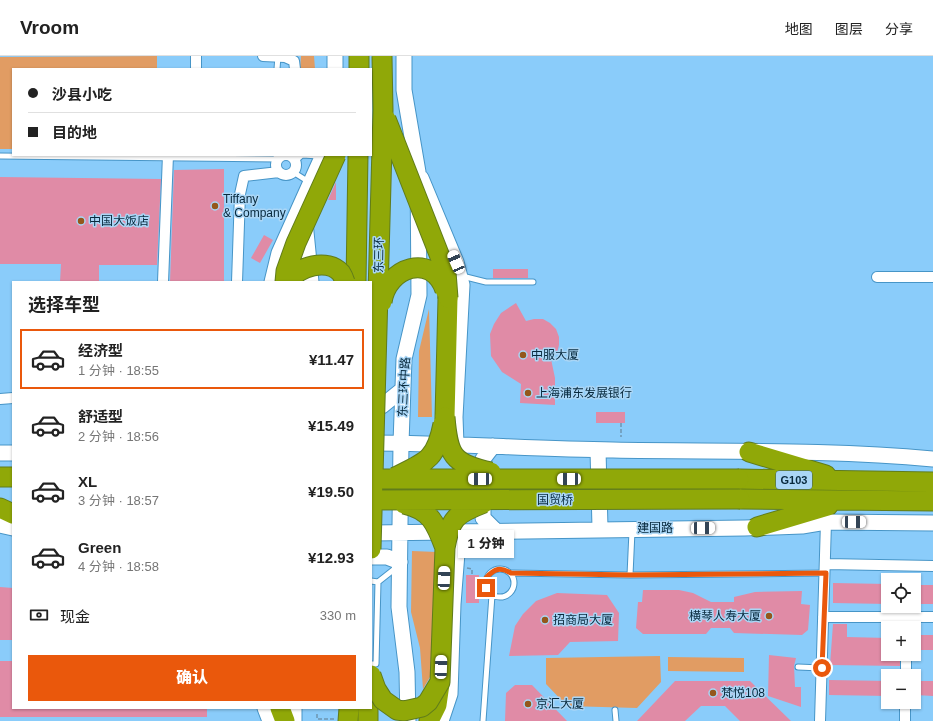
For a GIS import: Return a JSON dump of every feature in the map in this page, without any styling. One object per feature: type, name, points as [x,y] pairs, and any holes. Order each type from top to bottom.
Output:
[{"type":"highway","points":[[359,56],[359,68]]},
{"type":"highway","name":"东三环","points":[[372,518],[383,110],[382,56]]},
{"type":"highway","points":[[383,110],[446,272],[448,298],[445,416],[446,435],[452,453],[468,467],[523,479]]},
{"type":"highway","points":[[285,281],[286,271],[327,156]]},
{"type":"highway","name":"东三环","points":[[356,281],[358,156]]},
{"type":"highway","points":[[290,281],[297,271],[304,268],[323,265],[334,268],[341,274],[344,281]]},
{"type":"highway","points":[[378,329],[382,297],[387,286],[402,271],[416,268],[431,270],[442,282],[448,298]]},
{"type":"highway","points":[[390,479],[426,461],[435,453],[445,416]]},
{"type":"highway","points":[[749,452],[849,482]]},
{"type":"highway","points":[[794,453],[875,482]]},
{"type":"highway","points":[[0,477],[12,477]]},
{"type":"highway","name":"国贸桥","points":[[372,479],[739,479],[849,482]]},
{"type":"highway","name":"G103","points":[[849,482],[933,482]]},
{"type":"highway","name":"国贸桥","points":[[372,500],[847,500]]},
{"type":"highway","points":[[390,500],[416,506],[426,513],[434,523],[444,548]]},
{"type":"highway","points":[[756,527],[847,500]]},
{"type":"highway","name":"G103","points":[[847,500],[933,501]]},
{"type":"highway","points":[[429,721],[437,704],[440,682],[444,548],[449,528],[452,521],[470,508],[490,501]]},
{"type":"highway","points":[[372,678],[376,689],[383,700],[397,710],[404,711],[415,710],[425,704],[440,682]]},
{"type":"highway","points":[[280,709],[285,721]]},
{"type":"highway","points":[[368,709],[368,721]]},
{"type":"street","points":[[196,56],[196,68]]},
{"type":"street","points":[[263,56],[286,56],[294,61],[295,68]]},
{"type":"street","points":[[335,56],[335,68]]},
{"type":"street","name":"东三环中路","points":[[404,56],[404,90],[418,172],[419,296],[404,359],[401,443],[399,607],[407,672],[408,721]]},
{"type":"street","points":[[163,281],[168,156]]},
{"type":"street","points":[[272,281],[279,254],[311,183],[326,156]]},
{"type":"street","points":[[237,281],[240,194],[244,176],[279,172],[287,175],[293,172],[296,167],[286,157],[276,166],[279,172]]},
{"type":"street","points":[[418,172],[456,262],[462,285],[455,417],[456,444]]},
{"type":"street","points":[[303,201],[311,281]]},
{"type":"street","points":[[877,277],[933,277]]},
{"type":"street","points":[[372,406],[382,406],[403,390]]},
{"type":"street","points":[[0,399],[12,398]]},
{"type":"street","points":[[372,444],[456,444],[598,450],[871,453],[933,459]]},
{"type":"street","points":[[493,446],[483,459],[483,518],[495,530]]},
{"type":"street","points":[[598,450],[600,528]]},
{"type":"street","points":[[820,721],[826,568],[826,522]]},
{"type":"street","name":"建国路","points":[[372,533],[600,528],[802,526],[826,522],[933,523]]},
{"type":"street","points":[[0,525],[12,528]]},
{"type":"street","points":[[441,721],[450,694],[457,553],[462,531]]},
{"type":"street","points":[[372,557],[387,558],[400,564]]},
{"type":"street","points":[[826,568],[933,566]]},
{"type":"street","points":[[823,617],[933,617]]},
{"type":"street","points":[[907,617],[907,621]]},
{"type":"street","points":[[265,709],[270,721]]},
{"type":"street","points":[[294,709],[294,721]]},
{"type":"street","points":[[905,709],[905,721]]},
{"type":"lane","points":[[277,68],[278,56]]},
{"type":"lane","points":[[0,156],[286,157]]},
{"type":"lane","points":[[293,172],[311,183]]},
{"type":"lane","points":[[460,276],[486,282],[533,282]]},
{"type":"lane","points":[[630,575],[632,528]]},
{"type":"lane","points":[[372,582],[378,582],[400,564]]},
{"type":"lane","points":[[511,573],[515,582],[511,592],[501,597],[492,595],[486,588],[486,578],[493,570],[502,568],[511,573],[630,575],[826,568]]},
{"type":"lane","points":[[372,664],[376,664],[378,582]]},
{"type":"lane","points":[[483,721],[492,595]]},
{"type":"lane","points":[[798,667],[822,668]]},
{"type":"lane","points":[[615,710],[616,721]]},
{"type":"path","points":[[621,423],[621,437]]},
{"type":"path","points":[[464,568],[472,568],[472,575]]},
{"type":"path","points":[[317,714],[317,719],[344,716]]},
{"type":"shaded area","points":[[0,56],[933,56],[933,721],[0,721]]},
{"type":"shaded area","points":[[157,56],[157,68],[12,68],[12,149],[0,149],[0,57]]},
{"type":"shaded area","points":[[301,56],[314,56],[315,68],[300,68]]},
{"type":"shaded area","points":[[429,309],[432,417],[418,417],[419,351]]},
{"type":"shaded area","points":[[412,551],[437,552],[434,670],[423,689],[420,648],[411,612]]},
{"type":"shaded area","points":[[660,656],[661,682],[637,708],[567,706],[546,684],[546,658]]},
{"type":"shaded area","points":[[668,657],[744,658],[744,672],[668,671]]},
{"type":"building","points":[[224,169],[224,281],[170,281],[174,170]]},
{"type":"building","name":"中国大饭店","points":[[0,177],[161,179],[157,265],[99,265],[99,281],[60,281],[61,264],[0,264]]},
{"type":"building","points":[[336,182],[336,200],[328,200]]},
{"type":"building","points":[[264,235],[273,240],[260,263],[251,258]]},
{"type":"building","points":[[493,269],[528,269],[528,278],[493,278]]},
{"type":"building","name":"中服大厦","points":[[516,303],[526,321],[543,319],[556,329],[559,337],[559,345],[557,353],[551,359],[555,378],[555,405],[520,403],[521,384],[502,372],[491,356],[490,334],[494,324],[501,313]]},
{"type":"building","points":[[596,412],[625,412],[625,423],[596,423]]},
{"type":"building","points":[[466,575],[479,575],[479,603],[466,603]]},
{"type":"building","points":[[833,583],[881,584],[881,604],[833,603]]},
{"type":"building","points":[[921,585],[933,585],[933,604],[921,604]]},
{"type":"building","points":[[0,587],[12,588],[12,640],[0,640]]},
{"type":"building","points":[[643,590],[679,590],[693,593],[711,602],[734,602],[734,597],[755,592],[802,591],[801,604],[810,605],[808,630],[802,635],[734,633],[730,628],[711,628],[706,634],[643,634],[636,628],[638,602],[642,602]]},
{"type":"building","points":[[557,593],[607,595],[619,613],[618,641],[570,642],[558,655],[509,656],[515,626],[523,614],[536,601]]},
{"type":"building","points":[[833,624],[847,624],[847,637],[881,638],[881,661],[900,661],[900,666],[830,665]]},
{"type":"building","points":[[921,635],[933,635],[933,650],[921,650]]},
{"type":"building","points":[[769,655],[796,658],[794,666],[795,687],[801,687],[801,707],[768,696]]},
{"type":"building","points":[[0,661],[12,661],[12,709],[207,709],[207,717],[0,717]]},
{"type":"building","points":[[829,680],[881,681],[881,696],[829,695]]},
{"type":"building","name":"梵悦108","points":[[675,681],[750,681],[791,721],[740,721],[725,706],[701,706],[685,721],[637,721]]},
{"type":"building","points":[[921,681],[933,681],[933,696],[921,695]]},
{"type":"building","name":"京汇大厦","points":[[515,685],[532,685],[567,721],[505,721],[506,693]]},
{"type":"place","name":"Tiffany & Company","points":[[215,206]]},
{"type":"place","name":"中国大饭店","points":[[81,221]]},
{"type":"place","name":"中服大厦","points":[[523,355]]},
{"type":"place","name":"上海浦东发展银行","points":[[528,393]]},
{"type":"place","name":"横琴人寿大厦","points":[[769,616]]},
{"type":"place","name":"招商局大厦","points":[[545,620]]},
{"type":"place","name":"梵悦108","points":[[713,693]]},
{"type":"place","name":"京汇大厦","points":[[528,704]]},
{"type":"route","points":[[486,588],[486,578],[493,570],[502,568],[511,573],[630,575],[826,573],[822,668]]}]
